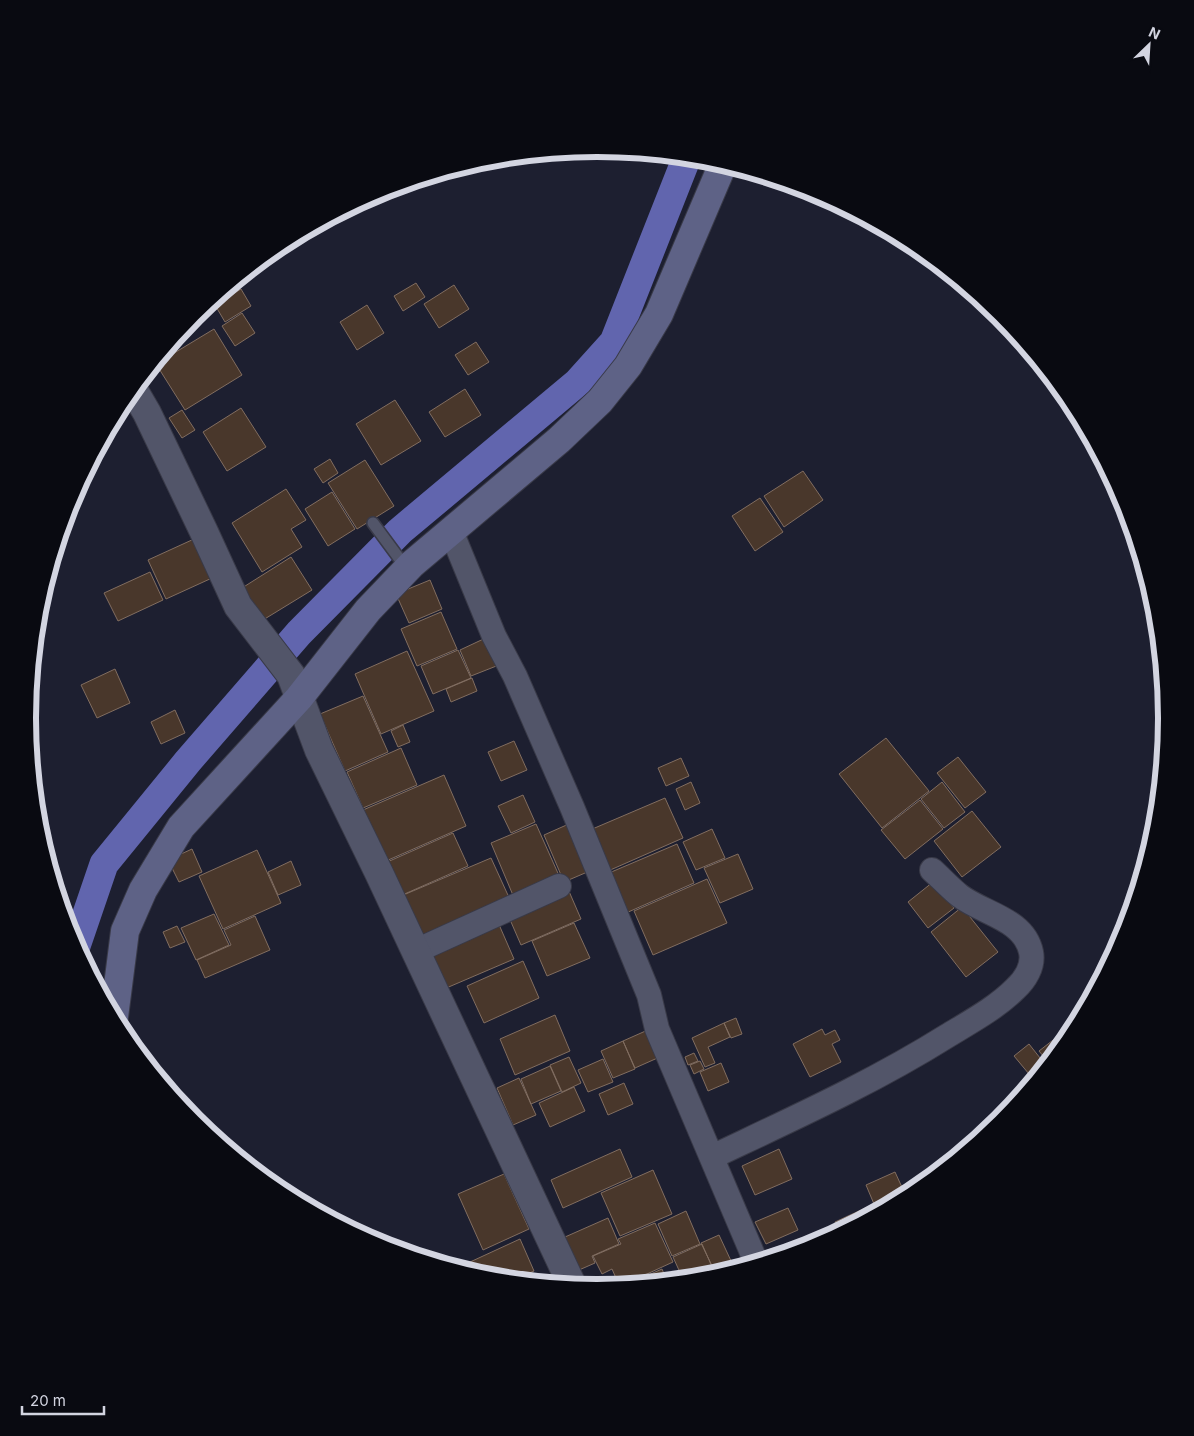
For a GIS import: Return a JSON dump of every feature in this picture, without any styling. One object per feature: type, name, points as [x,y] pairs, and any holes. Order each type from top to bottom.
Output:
[{"type":"main road","points":[[116,1005],[125,931],[143,890],[181,827],[289,676],[368,610],[403,562],[452,531],[600,402],[628,366],[659,314],[720,171]]},
{"type":"street","points":[[138,397],[180,481],[238,606],[289,676],[319,750],[416,951],[569,1278]]},
{"type":"street","points":[[452,531],[494,636],[515,676],[572,807],[649,995],[657,1029],[754,1256]]},
{"type":"street","points":[[712,1157],[861,1086],[917,1055],[982,1014],[1015,989],[1027,974],[1032,963],[1032,954],[1027,939],[1018,928],[981,909],[961,896],[932,870]]},
{"type":"street","points":[[416,951],[559,886]]},
{"type":"lane","points":[[373,523],[403,562]]},
{"type":"building","points":[[416,283],[425,297],[403,311],[394,296]]},
{"type":"building","points":[[454,285],[469,309],[439,328],[424,304]]},
{"type":"building","points":[[241,289],[251,306],[225,322],[216,306]]},
{"type":"building","points":[[367,305],[384,333],[357,350],[340,322]]},
{"type":"building","points":[[242,313],[255,333],[235,346],[222,326]]},
{"type":"building","points":[[214,329],[242,375],[185,410],[159,368],[168,357]]},
{"type":"building","points":[[476,342],[489,362],[468,375],[455,355]]},
{"type":"building","points":[[465,389],[481,415],[445,437],[429,412]]},
{"type":"building","points":[[395,400],[421,441],[381,465],[356,424]]},
{"type":"building","points":[[241,408],[266,447],[227,471],[203,432]]},
{"type":"building","points":[[182,410],[195,430],[182,438],[169,418]]},
{"type":"building","points":[[330,459],[338,473],[323,483],[314,469]]},
{"type":"building","points":[[365,460],[394,506],[357,529],[328,483]]},
{"type":"building","points":[[803,471],[823,500],[784,527],[764,496]]},
{"type":"building","points":[[286,489],[306,520],[291,529],[302,547],[262,572],[232,523]]},
{"type":"building","points":[[332,492],[355,529],[328,546],[305,509]]},
{"type":"building","points":[[760,498],[783,532],[755,551],[732,516]]},
{"type":"building","points":[[194,539],[212,578],[166,599],[148,560]]},
{"type":"building","points":[[291,557],[312,590],[263,620],[242,588]]},
{"type":"building","points":[[150,572],[163,600],[118,621],[104,593]]},
{"type":"building","points":[[430,580],[442,609],[409,623],[396,594]]},
{"type":"building","points":[[441,612],[457,649],[417,666],[401,629]]},
{"type":"building","points":[[492,635],[504,663],[471,676],[460,650]]},
{"type":"building","points":[[458,650],[471,678],[433,694],[421,666]]},
{"type":"building","points":[[407,651],[434,711],[381,734],[355,674]]},
{"type":"building","points":[[115,669],[130,703],[97,718],[81,685]]},
{"type":"building","points":[[472,678],[477,691],[451,702],[446,689]]},
{"type":"building","points":[[363,696],[388,752],[345,771],[320,714]]},
{"type":"building","points":[[175,710],[185,733],[161,744],[151,722]]},
{"type":"building","points":[[403,725],[410,742],[398,747],[391,731]]},
{"type":"building","points":[[886,738],[929,791],[882,828],[839,774]]},
{"type":"building","points":[[514,741],[527,770],[501,781],[488,752]]},
{"type":"building","points":[[401,748],[417,785],[363,808],[347,772]]},
{"type":"building","points":[[958,757],[986,792],[965,808],[937,773]]},
{"type":"building","points":[[681,758],[689,776],[666,786],[658,768]]},
{"type":"building","points":[[444,775],[466,826],[386,861],[363,810]]},
{"type":"building","points":[[691,782],[700,803],[685,810],[676,789]]},
{"type":"building","points":[[942,782],[965,812],[944,828],[921,799]]},
{"type":"building","points":[[523,795],[535,822],[511,833],[498,806]]},
{"type":"building","points":[[665,798],[683,838],[608,871],[590,830]]},
{"type":"building","points":[[920,800],[943,829],[905,859],[881,830]]},
{"type":"building","points":[[972,811],[1001,847],[962,877],[934,841]]},
{"type":"building","points":[[571,823],[592,870],[564,882],[544,835]]},
{"type":"building","points":[[536,824],[561,880],[515,900],[491,843]]},
{"type":"building","points":[[712,829],[725,858],[696,870],[683,842]]},
{"type":"building","points":[[453,833],[468,866],[400,896],[385,863]]},
{"type":"building","points":[[677,844],[694,883],[626,913],[609,873]]},
{"type":"building","points":[[192,849],[202,872],[179,882],[168,860]]},
{"type":"building","points":[[257,850],[281,903],[223,929],[199,876]]},
{"type":"building","points":[[738,854],[753,889],[720,903],[704,868]]},
{"type":"building","points":[[491,858],[512,904],[421,943],[401,896]]},
{"type":"building","points":[[291,861],[301,885],[278,895],[268,872]]},
{"type":"building","points":[[707,879],[727,923],[653,955],[634,911]]},
{"type":"building","points":[[933,882],[954,908],[928,928],[908,902]]},
{"type":"building","points":[[568,889],[581,919],[521,945],[508,915]]},
{"type":"building","points":[[962,907],[998,952],[966,977],[931,932]]},
{"type":"building","points":[[214,914],[229,945],[196,960],[181,928]]},
{"type":"building","points":[[255,916],[270,950],[205,978],[197,960],[231,945],[224,930]]},
{"type":"building","points":[[497,920],[514,959],[444,989],[427,950]]},
{"type":"building","points":[[574,923],[590,958],[547,976],[532,941]]},
{"type":"building","points":[[177,926],[185,942],[170,948],[163,932]]},
{"type":"building","points":[[523,961],[539,998],[484,1023],[467,986]]},
{"type":"building","points":[[555,1015],[570,1051],[515,1075],[500,1039]]},
{"type":"building","points":[[736,1018],[742,1034],[731,1038],[724,1023]]},
{"type":"building","points":[[724,1023],[730,1037],[708,1047],[715,1063],[705,1067],[692,1038]]},
{"type":"building","points":[[650,1029],[662,1056],[635,1068],[623,1041]]},
{"type":"building","points":[[822,1029],[825,1035],[835,1030],[840,1040],[832,1044],[841,1062],[810,1077],[793,1044]]},
{"type":"building","points":[[1057,1037],[1058,1038],[1044,1057],[1039,1051]]},
{"type":"building","points":[[623,1041],[635,1069],[613,1078],[601,1051]]},
{"type":"building","points":[[1029,1044],[1041,1060],[1029,1074],[1014,1056]]},
{"type":"building","points":[[694,1053],[698,1061],[688,1065],[685,1057]]},
{"type":"building","points":[[569,1057],[581,1083],[562,1092],[550,1065]]},
{"type":"building","points":[[603,1059],[613,1082],[588,1092],[578,1070]]},
{"type":"building","points":[[700,1061],[704,1069],[694,1074],[690,1065]]},
{"type":"building","points":[[721,1063],[729,1082],[708,1091],[700,1072]]},
{"type":"building","points":[[550,1066],[561,1091],[531,1104],[521,1079]]},
{"type":"building","points":[[519,1078],[536,1115],[513,1125],[497,1088]]},
{"type":"building","points":[[624,1083],[633,1104],[608,1115],[599,1094]]},
{"type":"building","points":[[574,1087],[585,1111],[550,1127],[539,1103]]},
{"type":"building","points":[[620,1149],[632,1177],[563,1208],[551,1180]]},
{"type":"building","points":[[779,1149],[792,1179],[755,1195],[742,1166]]},
{"type":"building","points":[[653,1170],[672,1214],[620,1236],[601,1193]]},
{"type":"building","points":[[895,1172],[902,1188],[877,1204],[836,1225],[835,1222],[874,1204],[866,1185]]},
{"type":"building","points":[[504,1174],[529,1229],[483,1250],[458,1194]]},
{"type":"building","points":[[788,1208],[798,1230],[766,1244],[755,1222]]},
{"type":"building","points":[[686,1211],[700,1244],[672,1256],[658,1224]]},
{"type":"building","points":[[608,1218],[619,1244],[592,1256],[595,1263],[579,1270],[565,1237]]},
{"type":"building","points":[[655,1223],[673,1262],[640,1277],[616,1278],[612,1269],[602,1274],[593,1256],[621,1244],[618,1239]]},
{"type":"building","points":[[719,1235],[732,1262],[712,1267],[701,1243]]},
{"type":"building","points":[[520,1239],[534,1271],[524,1274],[467,1263]]},
{"type":"building","points":[[702,1244],[712,1267],[680,1272],[673,1257]]},
{"type":"building","points":[[662,1269],[664,1275],[644,1277]]},
{"type":"waterway","points":[[80,935],[104,864],[188,761],[299,633],[400,531],[578,382],[614,342],[684,164]]}]
